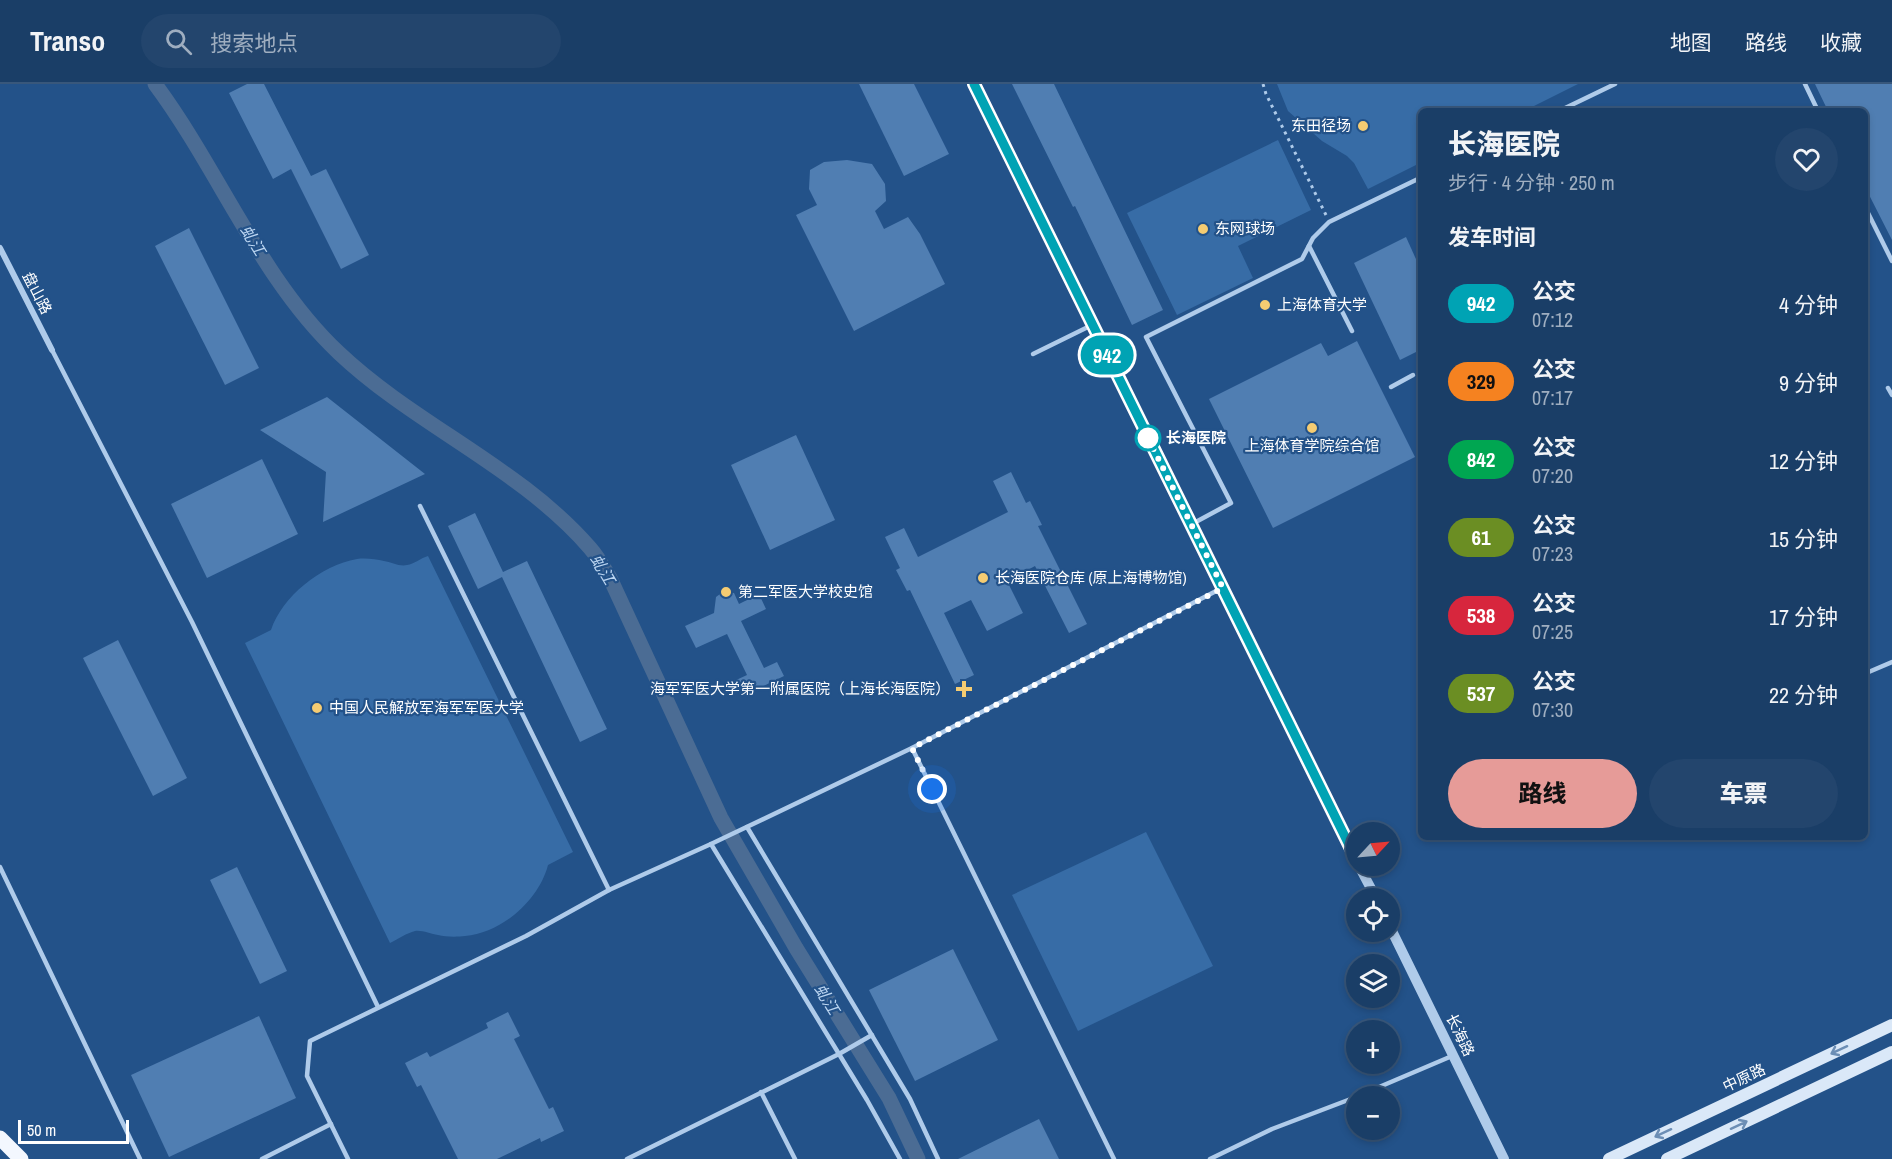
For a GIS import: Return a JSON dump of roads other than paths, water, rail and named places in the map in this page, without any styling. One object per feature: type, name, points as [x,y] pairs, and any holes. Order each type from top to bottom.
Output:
[{"type":"main road","name":"中原路","points":[[1609,1159],[1892,1025]]},
{"type":"main road","points":[[1667,1159],[1892,1052]]},
{"type":"main road","points":[[0,1138],[21,1159]]},
{"type":"street","points":[[974,84],[1346,839]]},
{"type":"street","name":"盘山路","points":[[0,248],[52,350]]},
{"type":"street","name":"长海路","points":[[1398,942],[1504,1159]]},
{"type":"lane","points":[[1565,108],[1615,84]]},
{"type":"lane","points":[[1805,84],[1817,108]]},
{"type":"lane","points":[[1192,524],[1231,503],[1146,337],[1302,259],[1313,238],[1329,222],[1418,179]]},
{"type":"lane","points":[[1868,213],[1892,261]]},
{"type":"lane","points":[[1309,246],[1352,331]]},
{"type":"lane","points":[[1033,354],[1092,325]]},
{"type":"lane","points":[[52,350],[192,622],[378,1008]]},
{"type":"lane","points":[[1391,387],[1413,375]]},
{"type":"lane","points":[[1888,388],[1892,395]]},
{"type":"lane","points":[[420,506],[609,890]]},
{"type":"lane","points":[[348,1159],[307,1076],[310,1041],[526,936],[609,890],[912,748],[1223,588]]},
{"type":"lane","points":[[1868,672],[1892,662]]},
{"type":"lane","points":[[912,748],[1114,1159]]},
{"type":"lane","points":[[744,828],[872,1035],[909,1099],[938,1159]]},
{"type":"lane","points":[[711,844],[867,1100],[900,1159]]},
{"type":"lane","points":[[0,867],[140,1159]]},
{"type":"lane","points":[[627,1159],[872,1035]]},
{"type":"lane","points":[[1382,1086],[1454,1055]]},
{"type":"lane","points":[[761,1092],[795,1159]]},
{"type":"lane","points":[[1210,1159],[1272,1129],[1346,1101]]},
{"type":"lane","points":[[262,1159],[331,1124]]},
{"type":"waterway","name":"虬江","points":[[155,84],[200,152],[263,258],[311,324],[369,379],[532,494],[563,520],[596,555],[610,578],[721,818],[796,948],[889,1098],[918,1159]]},
{"type":"place","name":"东田径场","points":[[1363,126]]},
{"type":"place","name":"东网球场","points":[[1203,229]]},
{"type":"place","name":"上海体育大学","points":[[1265,305]]},
{"type":"place","name":"上海体育学院综合馆","points":[[1312,428]]},
{"type":"place","name":"长海医院","points":[[1148,438]]},
{"type":"place","name":"长海医院仓库 (原上海博物馆)","points":[[983,578]]},
{"type":"place","name":"第二军医大学校史馆","points":[[726,592]]},
{"type":"place","name":"海军军医大学第一附属医院（上海长海医院）","points":[[964,689]]},
{"type":"place","name":"中国人民解放军海军军医大学","points":[[317,708]]}]
